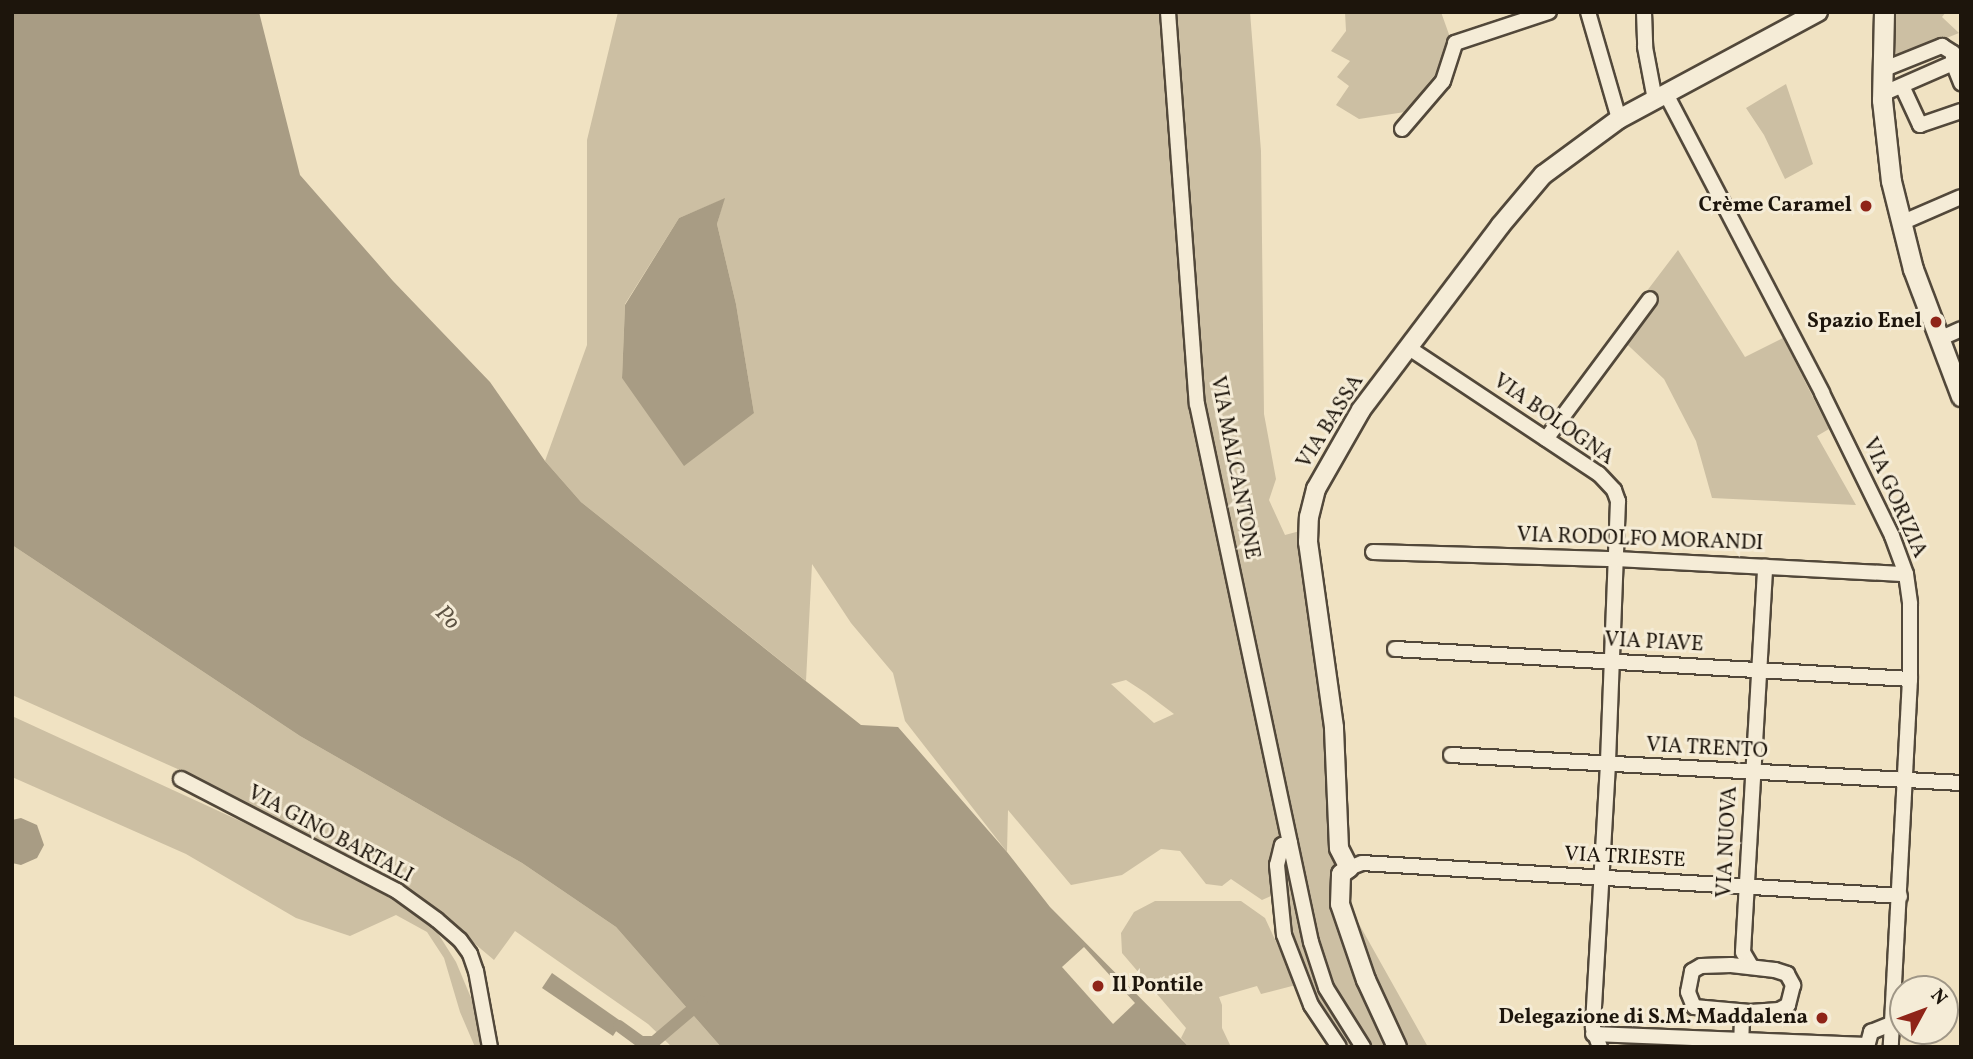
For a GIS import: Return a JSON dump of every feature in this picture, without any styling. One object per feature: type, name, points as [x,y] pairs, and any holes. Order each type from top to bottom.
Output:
[{"type":"main road","points":[[1884,12],[1882,94],[1887,156],[1900,223],[1913,269],[1961,396]]},
{"type":"street","name":"VIA MALCANTONE","points":[[1168,12],[1197,404],[1319,969],[1337,1008],[1363,1047]]},
{"type":"street","points":[[1402,129],[1443,81],[1455,43],[1549,12]]},
{"type":"street","points":[[1588,12],[1619,119]]},
{"type":"street","name":"VIA GORIZIA","points":[[1644,12],[1645,47],[1661,97],[1822,393],[1892,536],[1906,574],[1910,604],[1910,679],[1896,975]]},
{"type":"street","name":"VIA BASSA","points":[[1349,868],[1339,848],[1334,727],[1310,562],[1308,524],[1316,489],[1345,436],[1535,183],[1572,151],[1619,119],[1818,12]]},
{"type":"street","points":[[1882,70],[1938,47],[1961,41]]},
{"type":"street","points":[[1946,47],[1953,53],[1952,63],[1961,83]]},
{"type":"street","points":[[1882,94],[1952,63]]},
{"type":"street","points":[[1902,86],[1920,125],[1961,111]]},
{"type":"street","points":[[1900,223],[1961,197]]},
{"type":"street","points":[[1546,439],[1650,299]]},
{"type":"street","points":[[1939,339],[1961,329]]},
{"type":"street","name":"VIA BOLOGNA","points":[[1409,348],[1599,474],[1614,490],[1619,506],[1616,559]]},
{"type":"street","name":"VIA RODOLFO MORANDI","points":[[1373,552],[1616,559],[1906,574]]},
{"type":"street","points":[[1616,559],[1601,878],[1597,1040],[1867,1046],[1871,1032],[1889,1025]]},
{"type":"street","name":"VIA NUOVA","points":[[1743,952],[1765,567]]},
{"type":"street","name":"VIA PIAVE","points":[[1395,649],[1910,679]]},
{"type":"street","name":"VIA TRENTO","points":[[1451,755],[1961,783]]},
{"type":"street","name":"VIA GINO BARTALI","points":[[181,779],[397,891],[460,940],[476,971],[490,1047]]},
{"type":"street","points":[[1290,843],[1282,845],[1277,865],[1284,934],[1308,998],[1339,1047]]},
{"type":"street","name":"VIA TRIESTE","points":[[1349,868],[1362,863],[1900,896]]},
{"type":"street","points":[[1349,868],[1341,874],[1339,881],[1343,919],[1397,1047]]},
{"type":"street","points":[[1731,965],[1743,952],[1751,966]]},
{"type":"street","points":[[1751,966],[1782,971],[1791,979],[1793,990],[1784,1008],[1746,1017],[1729,1011],[1694,1007],[1688,986],[1692,971],[1697,967],[1751,966]]},
{"type":"street","points":[[1741,1043],[1746,1017]]},
{"type":"shaded area","points":[[618,12],[1250,12],[1261,151],[1264,414],[1276,479],[1269,500],[1285,535],[1300,531],[1321,673],[1345,899],[1428,1047],[1336,1047],[1309,989],[1294,942],[1282,840],[1273,873],[1271,896],[1262,900],[1231,879],[1222,886],[1206,884],[1180,851],[1161,849],[1122,875],[1071,885],[1008,810],[1007,852],[905,721],[893,673],[851,623],[812,564],[806,681],[581,502],[545,461],[587,345],[587,140]],"holes":[[[724,199],[717,224],[736,304],[754,413],[622,378],[625,304],[679,218]],[[1126,680],[1146,693],[1174,714],[1154,723],[1111,684]]]},
{"type":"shaded area","points":[[1345,12],[1441,12],[1451,40],[1437,72],[1405,112],[1359,119],[1336,105],[1349,86],[1337,77],[1350,61],[1331,51],[1346,31]]},
{"type":"shaded area","points":[[1893,12],[1946,12],[1942,17],[1959,33],[1892,60]]},
{"type":"shaded area","points":[[1786,84],[1813,164],[1785,179],[1764,135],[1746,108]]},
{"type":"shaded area","points":[[1678,250],[1745,357],[1783,338],[1829,429],[1817,436],[1856,505],[1712,498],[1696,441],[1664,379],[1615,333]]},
{"type":"shaded area","points":[[12,545],[300,736],[522,863],[616,927],[721,1047],[672,1047],[648,1024],[515,931],[494,960],[405,885],[182,771],[12,695]]},
{"type":"shaded area","points":[[12,716],[334,864],[432,924],[456,962],[482,1024],[482,1047],[475,1047],[460,1012],[444,958],[427,932],[396,915],[350,936],[296,918],[186,854],[12,777]]},
{"type":"shaded area","points":[[1155,901],[1241,901],[1265,918],[1296,985],[1261,994],[1257,986],[1219,997],[1222,1005],[1222,1028],[1231,1047],[1189,1047],[1181,1038],[1186,1028],[1122,953],[1121,933],[1134,912]]},
{"type":"water","name":"Po","points":[[12,12],[259,12],[300,175],[393,281],[490,382],[545,461],[581,502],[861,725],[898,727],[1007,852],[1050,907],[1189,1047],[721,1047],[616,927],[522,863],[300,736],[12,545]]},
{"type":"water","points":[[725,198],[717,224],[736,304],[754,413],[684,466],[622,378],[625,305],[679,218]]},
{"type":"water","points":[[21,818],[37,825],[44,845],[37,858],[21,865],[12,863],[12,820]]},
{"type":"water","points":[[552,973],[622,1022],[613,1036],[542,988]]},
{"type":"pier","points":[[1084,947],[1135,1003],[1113,1024],[1062,967]]},
{"type":"waterway","points":[[619,1026],[641,1042],[654,1042],[701,1002]]},
{"type":"place","name":"Crème Caramel","points":[[1866,206]]},
{"type":"place","name":"Spazio Enel","points":[[1936,322]]},
{"type":"place","name":"Il Pontile","points":[[1098,986]]},
{"type":"place","name":"Delegazione di S.M. Maddalena","points":[[1822,1018]]}]
